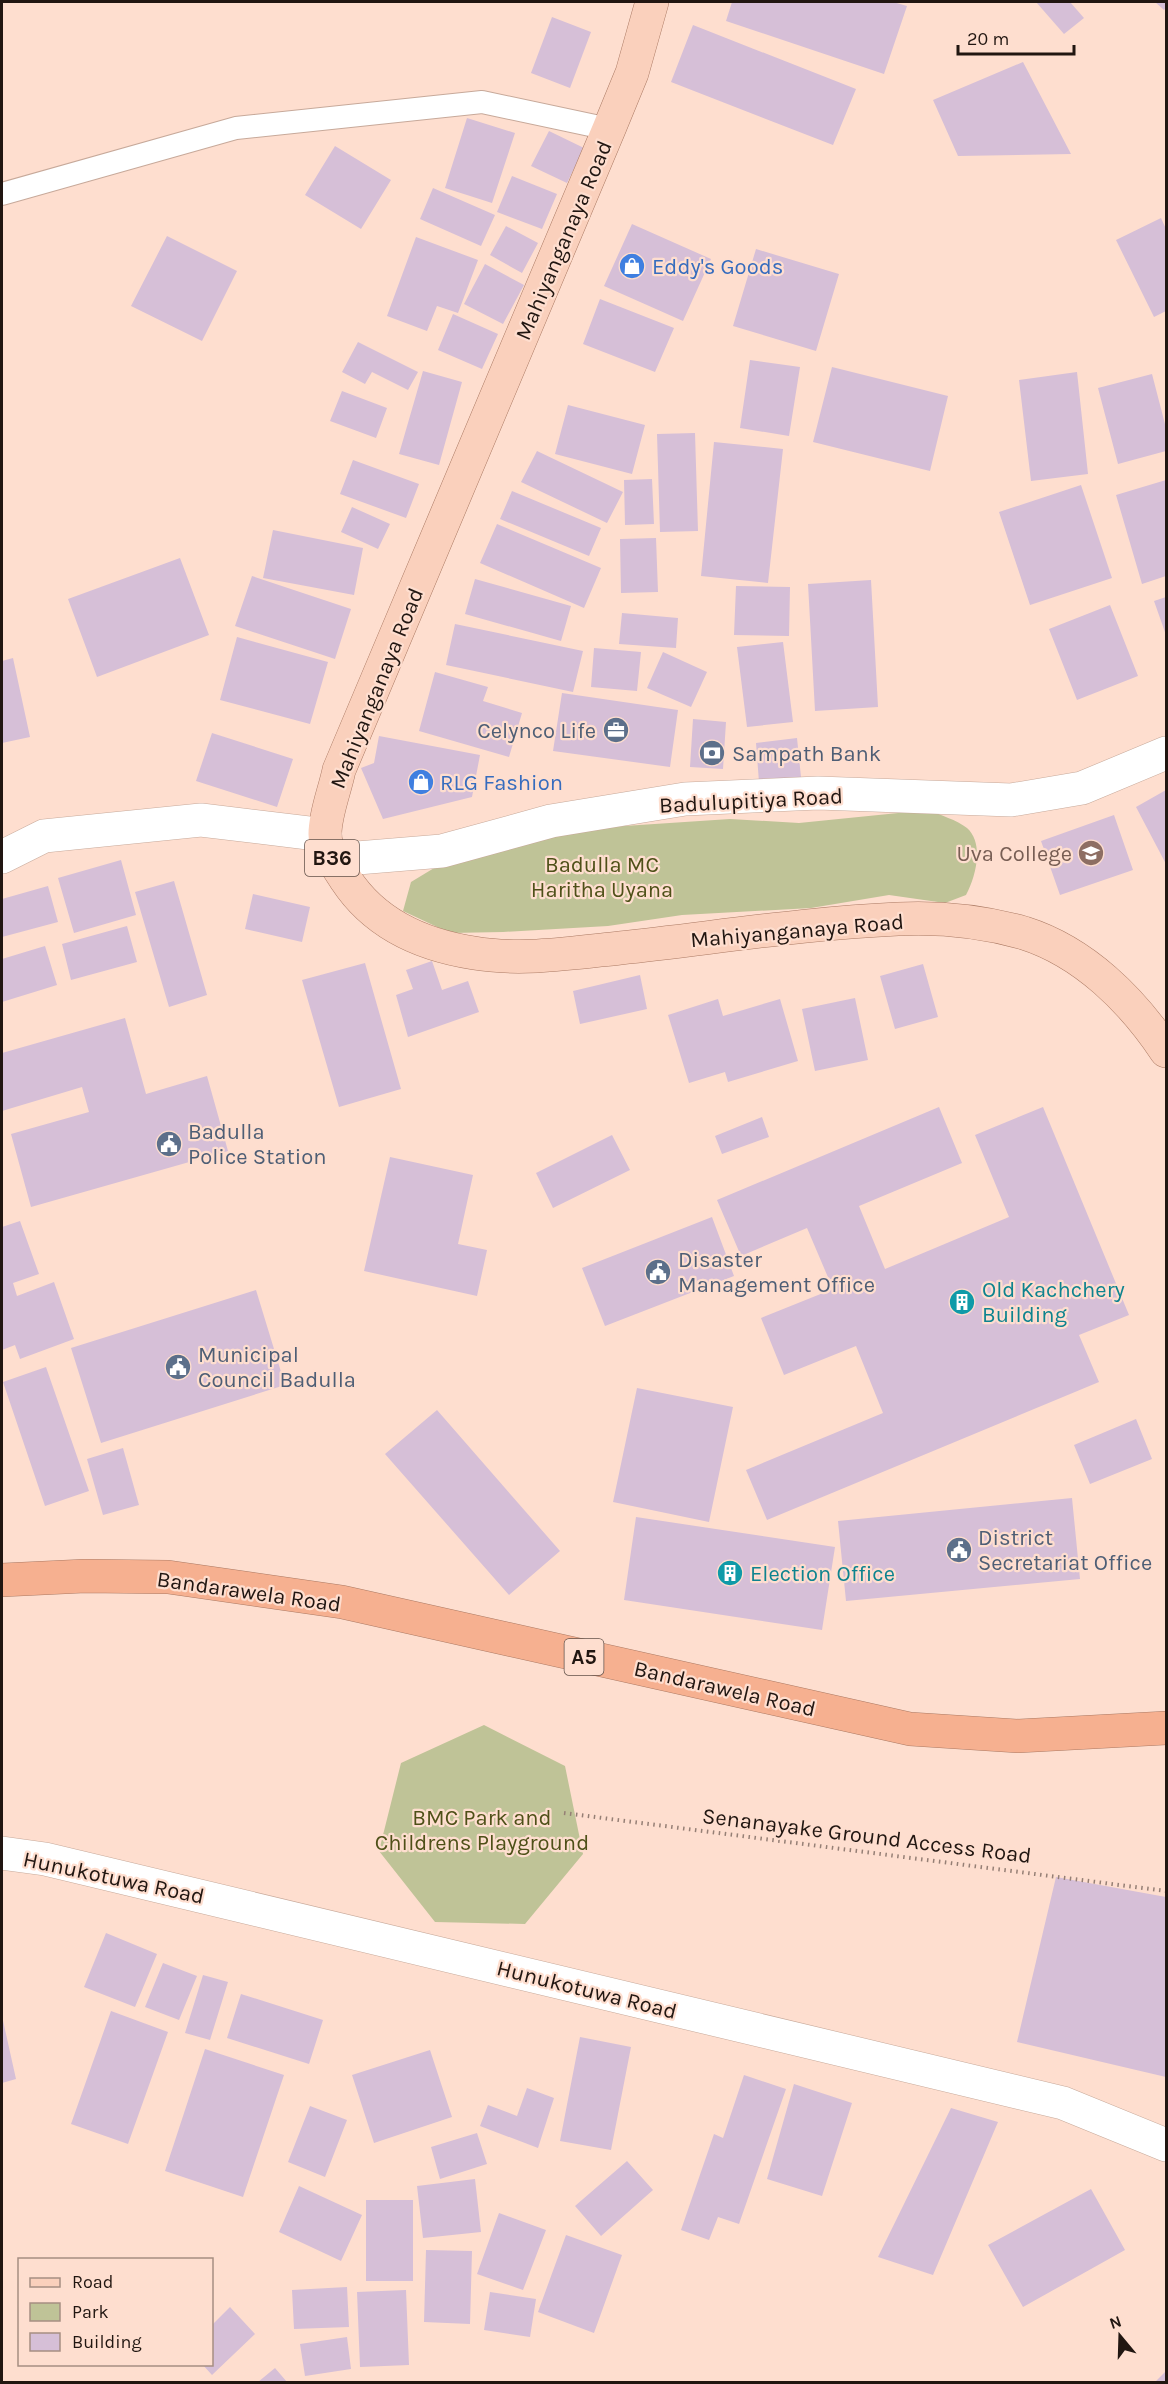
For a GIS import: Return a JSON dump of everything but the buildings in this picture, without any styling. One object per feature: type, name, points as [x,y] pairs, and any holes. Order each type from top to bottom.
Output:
[{"type":"highway","name":"Bandarawela Road","points":[[2,1580],[85,1576],[168,1577],[342,1602],[879,1723],[919,1730],[1018,1736],[1167,1728]]},
{"type":"main road","name":"Mahiyanganaya Road","points":[[652,2],[632,73],[339,770],[329,848],[356,895],[376,916],[411,937],[473,953],[549,955],[900,918],[965,921],[1025,934],[1078,959],[1106,980],[1134,1008],[1167,1051]]},
{"type":"street","name":"Badulupitiya Road","points":[[2,857],[44,836],[201,820],[329,848],[442,851],[551,821],[685,800],[818,793],[1011,800],[1082,788],[1167,753]]},
{"type":"street","name":"Hunukotuwa Road","points":[[2,1853],[57,1861],[1064,2103],[1167,2145]]},
{"type":"lane","points":[[2,194],[236,128],[482,102],[609,129]]},
{"type":"path","name":"Senanayake Ground Access Road","points":[[564,1813],[1167,1891]]},
{"type":"green space","name":"Badulla MC Haritha Uyana","points":[[928,810],[963,825],[976,843],[977,861],[966,895],[945,903],[889,895],[811,908],[682,915],[608,926],[450,933],[403,911],[411,882],[449,859],[579,829],[730,819],[799,823]]},
{"type":"green space","name":"BMC Park and Childrens Playground","points":[[484,1725],[565,1766],[583,1854],[525,1924],[435,1922],[379,1851],[401,1763]]},
{"type":"place","name":"Eddy's Goods","points":[[632,266]]},
{"type":"place","name":"Celynco Life","points":[[616,730]]},
{"type":"place","name":"Sampath Bank","points":[[712,753]]},
{"type":"place","name":"RLG Fashion","points":[[421,782]]},
{"type":"place","name":"Uva College","points":[[1091,853]]},
{"type":"place","name":"Badulla Police Station","points":[[169,1144]]},
{"type":"place","name":"Disaster Management Office","points":[[658,1272]]},
{"type":"place","name":"Old Kachchery Building","points":[[962,1302]]},
{"type":"place","name":"Municipal Council Badulla","points":[[178,1367]]},
{"type":"place","name":"District Secretariat Office","points":[[959,1550]]},
{"type":"place","name":"Election Office","points":[[730,1573]]}]
